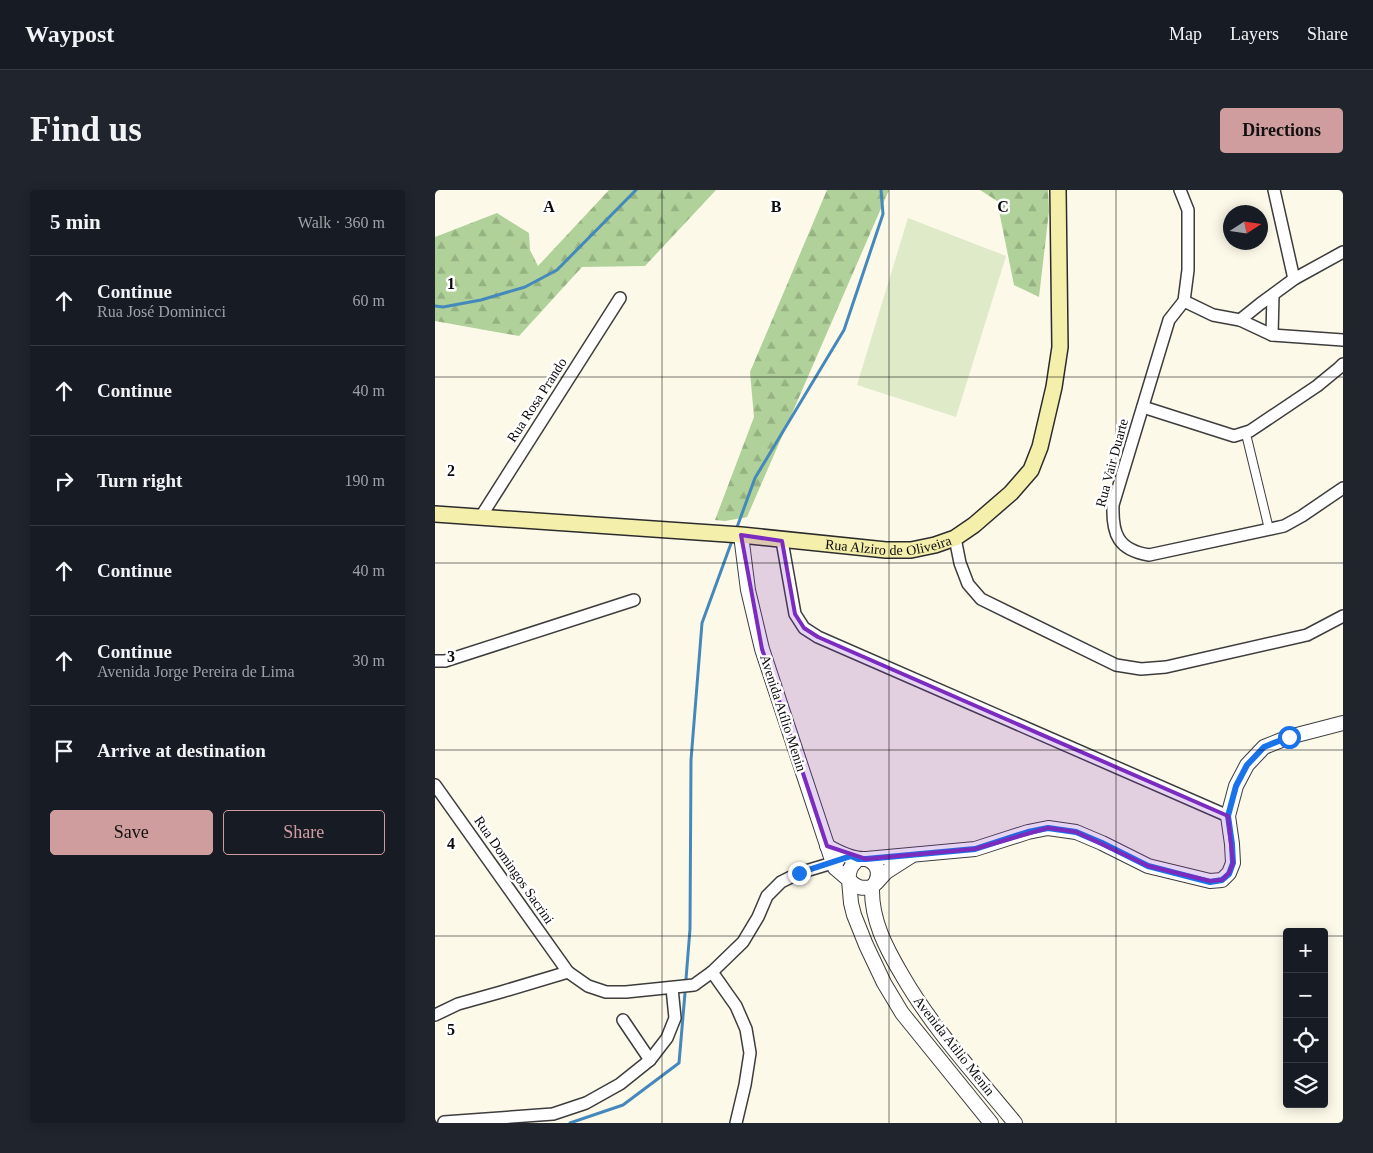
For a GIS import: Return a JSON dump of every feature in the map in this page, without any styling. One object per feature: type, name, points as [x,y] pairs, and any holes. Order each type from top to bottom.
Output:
[{"type":"main road","name":"Rua Alziro de Oliveira","points":[[435,514],[735,535],[886,550],[911,550],[955,538],[974,525],[1011,493],[1031,470],[1040,447],[1054,387],[1060,348],[1058,190]]},
{"type":"street","points":[[1180,190],[1187,210],[1188,270],[1184,301],[1213,315],[1240,320],[1272,335],[1343,340]]},
{"type":"street","points":[[1274,190],[1294,279]]},
{"type":"street","points":[[1240,320],[1294,279],[1343,252]]},
{"type":"street","points":[[1272,335],[1273,295]]},
{"type":"street","name":"Rua Rosa Prando","points":[[480,518],[620,298]]},
{"type":"street","name":"Rua Vair Duarte","points":[[1184,301],[1169,320],[1113,505],[1112,519],[1115,534],[1123,545],[1135,553],[1149,555],[1284,526],[1343,488]]},
{"type":"street","points":[[1143,406],[1234,436],[1246,434],[1317,386],[1343,364]]},
{"type":"street","points":[[1246,434],[1269,529]]},
{"type":"street","name":"Avenida Atílio Menin","points":[[735,535],[762,648],[827,846],[835,868],[849,880]]},
{"type":"street","points":[[955,538],[960,563],[968,584],[981,599],[1116,665],[1141,669],[1166,667],[1307,635],[1343,616]]},
{"type":"street","points":[[783,540],[795,614],[804,628],[817,637],[1228,816]]},
{"type":"street","points":[[435,661],[445,661],[634,600]]},
{"type":"street","points":[[435,1015],[458,1004],[567,972],[588,986],[606,992],[626,992],[695,985],[712,972],[743,942],[758,917],[767,896],[781,882],[799,873],[859,858],[975,849],[1028,832],[1048,828],[1076,832],[1148,866],[1210,882],[1222,880],[1229,874],[1233,863],[1228,816],[1236,786],[1247,765],[1264,747],[1289,737],[1343,723]]},
{"type":"street","name":"Rua Domingos Sacrini","points":[[435,785],[567,972]]},
{"type":"street","points":[[827,846],[838,852],[859,858]]},
{"type":"street","points":[[859,858],[851,866],[849,880],[855,886],[862,889],[874,885],[886,872],[914,854]]},
{"type":"street","name":"Avenida Atilio Menin","points":[[859,858],[875,863],[878,870],[878,877],[874,885],[873,905],[877,925],[883,941],[915,998],[1015,1123]]},
{"type":"street","name":"Avenida Atilio Menin","points":[[849,880],[854,916],[866,946],[902,1013],[991,1123]]},
{"type":"street","points":[[712,972],[736,1006],[746,1029],[750,1053],[745,1086],[736,1123]]},
{"type":"street","points":[[444,1122],[553,1114],[586,1103],[620,1084],[650,1060],[667,1038],[675,1018],[672,988]]},
{"type":"street","points":[[623,1020],[650,1060]]},
{"type":"highlighted area","points":[[741,535],[782,541],[795,614],[804,628],[818,637],[1228,816],[1233,863],[1229,873],[1222,880],[1210,881],[1148,866],[1076,832],[1048,828],[975,849],[866,859],[827,846],[762,649]]},
{"type":"green space","points":[[609,190],[716,190],[645,266],[582,267],[519,336],[435,321],[435,237],[497,213],[529,233],[530,250],[538,266]]},
{"type":"green space","points":[[827,190],[889,190],[747,517],[725,521],[715,520],[754,417],[750,372]]},
{"type":"green space","points":[[980,190],[1048,190],[1049,211],[1039,297],[1014,285],[997,201]]},
{"type":"green space","points":[[908,218],[1006,256],[956,417],[857,385]]},
{"type":"waterway","points":[[435,306],[443,307],[481,300],[525,287],[557,270],[636,190]]},
{"type":"waterway","points":[[736,530],[755,478],[844,330],[883,214],[881,190]]},
{"type":"waterway","points":[[686,979],[690,929],[691,760],[702,623],[733,538]]},
{"type":"waterway","points":[[570,1123],[623,1105],[679,1063],[685,993]]},
{"type":"route","points":[[799,873],[851,856],[858,859],[866,859],[975,849],[1028,832],[1048,828],[1076,832],[1148,866],[1210,882],[1222,880],[1229,874],[1233,863],[1228,816],[1236,786],[1247,765],[1264,747],[1289,737]]}]
